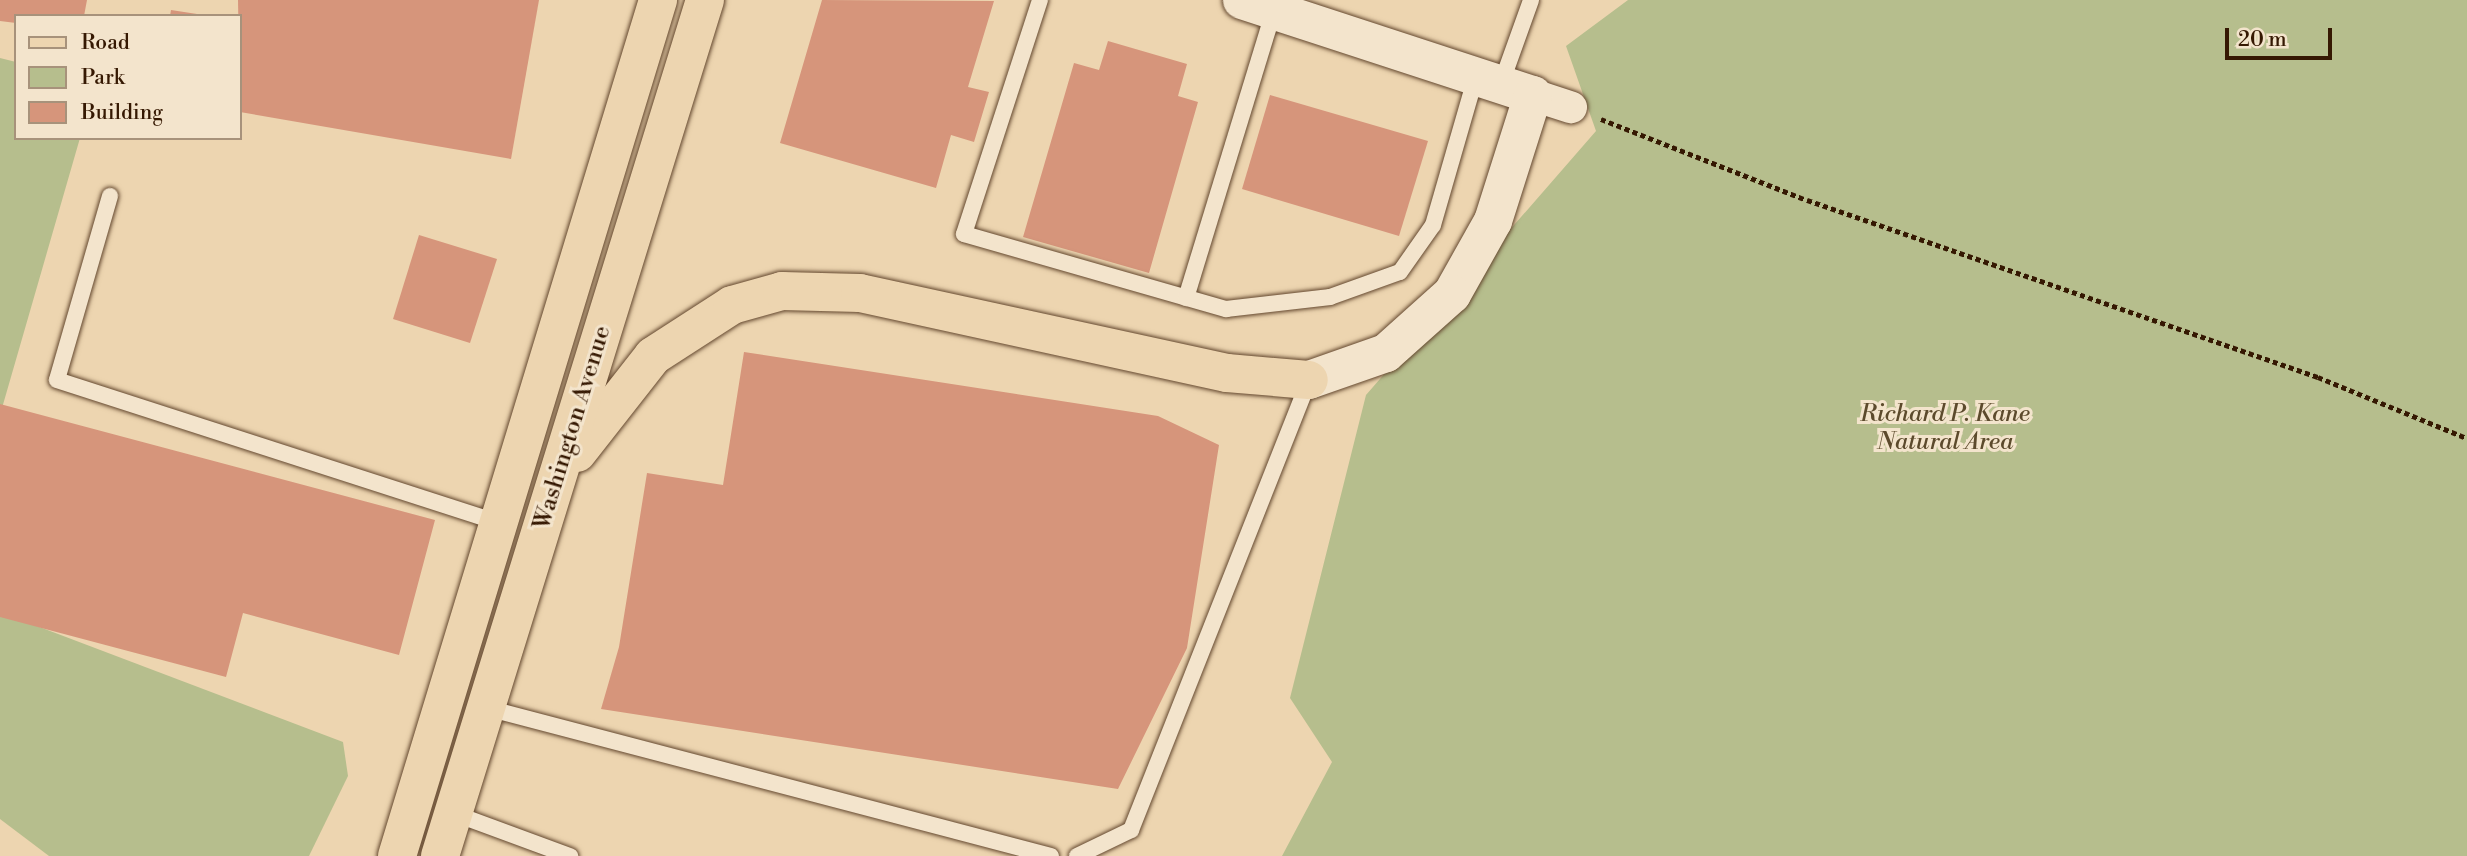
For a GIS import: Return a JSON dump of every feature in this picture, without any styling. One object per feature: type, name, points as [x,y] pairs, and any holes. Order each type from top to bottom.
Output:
[{"type":"main road","name":"Washington Avenue","points":[[397,856],[658,0]]},
{"type":"main road","name":"Washington Avenue","points":[[440,856],[705,0]]},
{"type":"main road","points":[[556,484],[653,356],[732,305],[782,290],[860,293],[1227,373],[1309,380]]},
{"type":"main road","points":[[376,856],[410,817]]},
{"type":"street","points":[[1277,7],[1571,107]]},
{"type":"street","points":[[1309,380],[1386,353],[1452,294],[1493,221],[1503,85]]},
{"type":"lane","points":[[1040,0],[964,234],[1226,309],[1330,297],[1400,272],[1433,225],[1503,85],[1531,0]]},
{"type":"lane","points":[[1186,298],[1277,7]]},
{"type":"lane","points":[[110,196],[57,380],[499,523]]},
{"type":"lane","points":[[564,307],[606,323]]},
{"type":"lane","points":[[1077,856],[1131,830],[1309,380]]},
{"type":"lane","points":[[487,708],[1051,856]]},
{"type":"lane","points":[[453,813],[563,855]]},
{"type":"path","points":[[1571,107],[1807,200],[2318,377],[2467,438]]},
{"type":"green space","name":"Richard P. Kane Natural Area","points":[[1628,0],[2467,0],[2467,856],[1282,856],[1332,762],[1290,698],[1366,395],[1596,131],[1566,46]]},
{"type":"green space","points":[[0,58],[14,62],[14,140],[79,140],[0,415]]},
{"type":"green space","points":[[0,612],[343,742],[348,776],[309,856],[49,856],[0,819]]},
{"type":"building","points":[[0,0],[87,0],[84,14],[14,14],[14,23],[0,21]]},
{"type":"building","points":[[238,0],[539,0],[511,159],[242,112],[242,14],[238,14]]},
{"type":"building","points":[[822,0],[994,1],[968,87],[989,92],[974,142],[951,135],[936,188],[780,143]]},
{"type":"building","points":[[171,10],[197,14],[170,14]]},
{"type":"building","points":[[1108,41],[1187,64],[1178,96],[1198,102],[1149,273],[1023,237],[1074,63],[1099,70]]},
{"type":"building","points":[[1270,95],[1428,141],[1399,236],[1242,189]]},
{"type":"building","points":[[419,235],[497,259],[470,343],[393,319]]},
{"type":"building","points":[[744,352],[1158,416],[1219,445],[1187,648],[1118,789],[601,709],[619,647],[647,473],[723,485]]},
{"type":"building","points":[[0,404],[435,520],[399,655],[243,613],[226,677],[0,617]]}]
